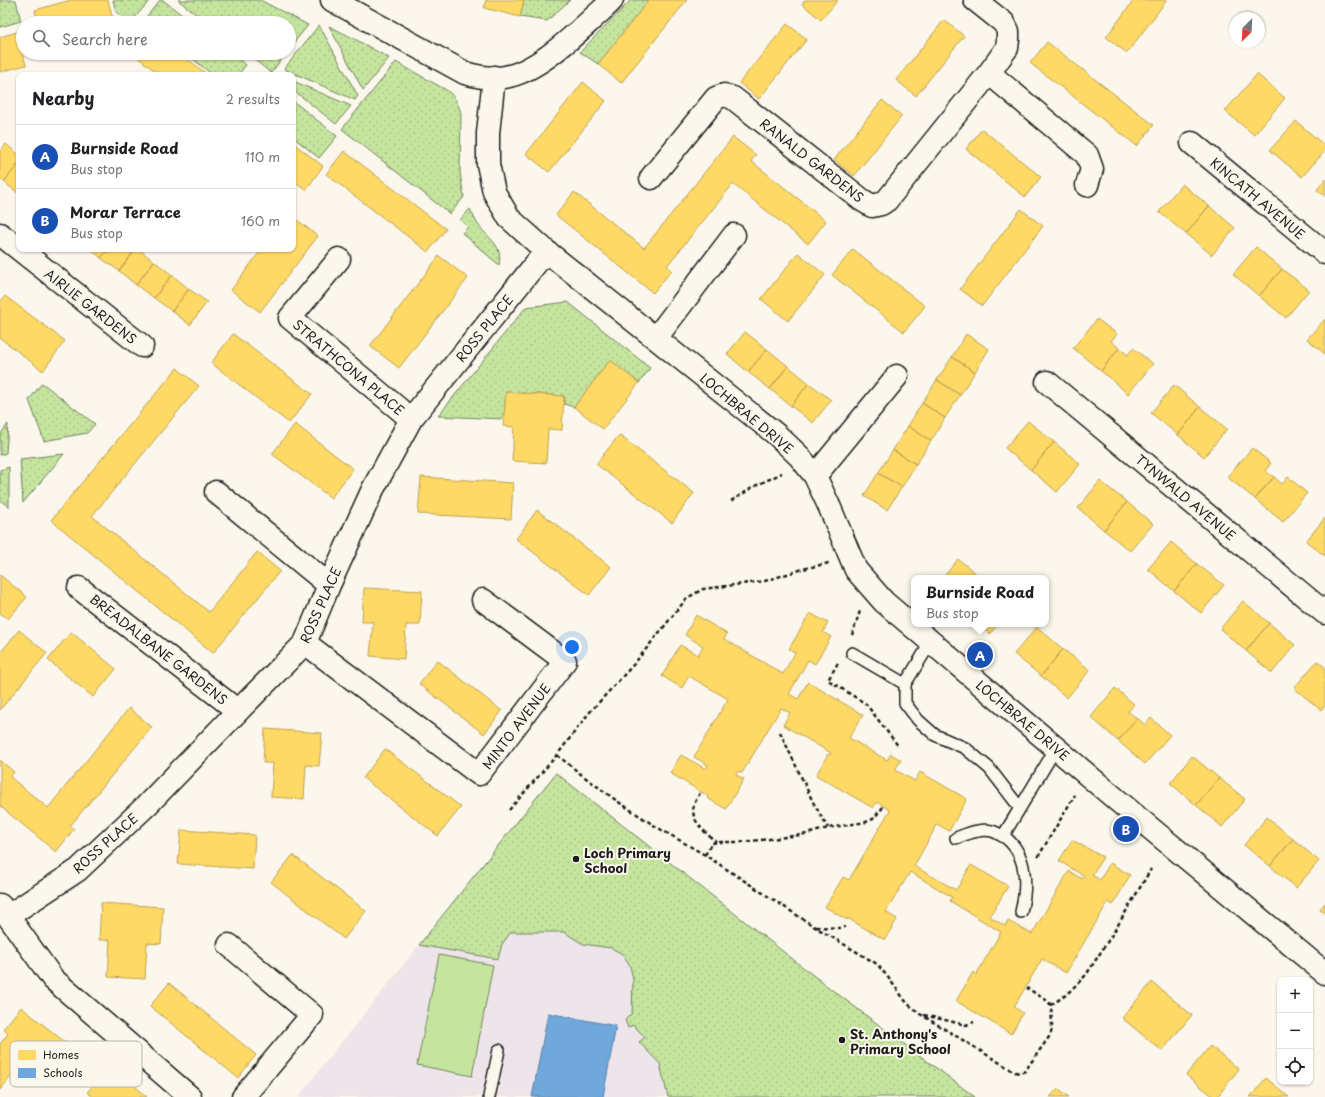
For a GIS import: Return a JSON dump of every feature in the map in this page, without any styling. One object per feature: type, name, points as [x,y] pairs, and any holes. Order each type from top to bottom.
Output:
[{"type":"street","points":[[332,0],[466,73],[494,77],[505,77],[517,74],[542,61],[562,47],[612,0]]},
{"type":"street","name":"RANALD GARDENS","points":[[651,178],[716,98],[724,95],[732,98],[862,200],[872,206],[881,204],[887,200],[989,73],[1006,48],[1008,31],[1004,23],[975,0]]},
{"type":"street","points":[[989,73],[1087,155],[1092,169],[1087,185]]},
{"type":"street","name":"LOCHBRAE DRIVE","points":[[494,77],[488,133],[488,164],[494,192],[509,218],[546,251],[777,435],[799,456],[815,476],[856,570],[884,602],[911,625]]},
{"type":"street","name":"KINCATH AVENUE","points":[[1192,143],[1325,253]]},
{"type":"street","name":"AIRLIE GARDENS","points":[[0,234],[16,245]]},
{"type":"street","points":[[656,338],[734,235]]},
{"type":"street","name":"ROSS PLACE","points":[[4,910],[78,870],[147,805],[305,643],[329,585],[373,489],[411,419],[546,251]]},
{"type":"street","name":"AIRLIE GARDENS","points":[[25,252],[142,346]]},
{"type":"street","name":"STRATHCONA PLACE","points":[[339,259],[290,318],[411,419]]},
{"type":"street","points":[[815,476],[897,376]]},
{"type":"street","name":"TYNWALD AVENUE","points":[[1047,382],[1325,613]]},
{"type":"street","points":[[216,492],[329,585]]},
{"type":"street","name":"BREADALBANE GARDENS","points":[[79,588],[238,711]]},
{"type":"street","name":"MINTO AVENUE","points":[[305,643],[479,774],[565,661],[483,600]]},
{"type":"street","name":"LOCHBRAE DRIVE","points":[[913,627],[1325,973]]},
{"type":"street","points":[[4,910],[54,979],[125,1041]]},
{"type":"street","points":[[229,945],[312,1015],[243,1097]]},
{"type":"street","points":[[142,1055],[190,1097]]},
{"type":"lane","points":[[931,642],[905,684],[905,703],[918,720],[935,735],[965,748],[989,768],[1020,808]]},
{"type":"lane","points":[[852,653],[905,684]]},
{"type":"lane","points":[[1003,836],[1056,748]]},
{"type":"lane","points":[[956,838],[978,831],[992,831],[1003,836],[1013,844],[1022,860],[1025,880],[1025,896],[1020,912]]},
{"type":"lane","points":[[489,1097],[499,1050]]},
{"type":"path","points":[[731,501],[755,486],[784,472]]},
{"type":"path","points":[[509,810],[558,755],[589,713],[634,664],[687,598],[703,589],[765,581],[803,569],[829,563]]},
{"type":"path","points":[[850,641],[860,611]]},
{"type":"path","points":[[841,658],[828,680],[866,704],[899,747]]},
{"type":"path","points":[[780,732],[813,802],[828,828]]},
{"type":"path","points":[[558,755],[617,801],[655,826],[705,855],[815,927],[877,964],[907,1003],[920,1014],[1014,1072],[1020,1073],[1025,1071],[1051,1033],[1052,1026],[1050,1005],[1046,1000],[1028,988]]},
{"type":"path","points":[[1025,880],[1078,790]]},
{"type":"path","points":[[700,793],[694,805],[694,818],[706,834],[716,842]]},
{"type":"path","points":[[705,855],[711,844],[716,842],[741,842],[779,838],[807,834],[828,828],[873,820],[884,806]]},
{"type":"path","points":[[1050,1005],[1066,995],[1086,975],[1151,869]]},
{"type":"path","points":[[815,927],[845,927]]},
{"type":"path","points":[[920,1014],[966,1025],[974,1022]]},
{"type":"shaded area","name":"Loch Primary School","points":[[556,773],[823,983],[975,1097],[298,1097]]},
{"type":"green space","points":[[0,0],[16,0],[20,16],[16,16],[16,22],[0,27]]},
{"type":"green space","points":[[113,0],[150,0],[136,16],[121,16],[116,12]]},
{"type":"green space","points":[[160,0],[163,0],[183,16],[147,16]]},
{"type":"green space","points":[[178,0],[260,0],[291,16],[198,16]]},
{"type":"green space","points":[[524,0],[570,0],[547,21],[520,17]]},
{"type":"green space","points":[[631,0],[649,0],[598,64],[580,52]]},
{"type":"green space","points":[[296,19],[308,25],[296,40]]},
{"type":"green space","points":[[319,25],[358,96],[355,100],[296,74],[296,72],[291,72],[284,69],[291,60],[296,60],[296,54]]},
{"type":"green space","points":[[329,26],[389,58],[363,90]]},
{"type":"green space","points":[[194,60],[240,60],[246,65],[240,72],[209,72]]},
{"type":"green space","points":[[255,60],[281,60],[272,72]]},
{"type":"green space","points":[[396,62],[448,91],[455,99],[459,107],[461,114],[460,173],[464,197],[450,214],[342,129]]},
{"type":"green space","points":[[296,82],[351,106],[336,124],[296,92]]},
{"type":"green space","points":[[296,103],[337,136],[319,158],[296,139]]},
{"type":"green space","points":[[470,209],[483,231],[495,243],[499,252],[499,265],[462,233],[468,227],[460,220]]},
{"type":"green space","points":[[568,302],[650,368],[639,383],[610,360],[574,407],[564,404],[564,396],[506,392],[504,419],[438,416],[526,307]]},
{"type":"green space","points":[[42,383],[95,424],[87,433],[44,441],[29,400]]},
{"type":"green space","points":[[8,424],[6,453],[0,455],[0,435]]},
{"type":"green space","points":[[64,454],[23,503],[20,459]]},
{"type":"green space","points":[[9,467],[9,507],[0,500],[0,470]]},
{"type":"green space","points":[[556,773],[823,983],[975,1097],[668,1097],[660,1064],[639,1042],[645,1037],[633,1025],[628,1028],[625,1020],[632,1013],[633,979],[630,966],[621,953],[611,948],[583,944],[564,932],[511,932],[502,944],[498,959],[419,945]]},
{"type":"green space","points":[[439,955],[493,965],[472,1076],[417,1065]]},
{"type":"building: Homes","points":[[71,0],[108,0],[112,16],[36,16],[35,10]]},
{"type":"building: Homes","points":[[486,0],[524,0],[520,17],[484,8]]},
{"type":"building: Homes","points":[[649,0],[687,0],[621,83],[598,64]]},
{"type":"building: Homes","points":[[805,0],[838,0],[821,20],[802,4]]},
{"type":"building: Homes","points":[[1134,0],[1167,0],[1127,53],[1106,37]]},
{"type":"building: Homes","points":[[944,20],[964,36],[916,96],[896,80]]},
{"type":"building: Homes","points":[[787,24],[807,39],[759,99],[739,83]]},
{"type":"building: Homes","points":[[16,32],[16,60],[25,60],[26,65],[0,72],[0,37]]},
{"type":"building: Homes","points":[[1047,42],[1154,125],[1137,146],[1030,63]]},
{"type":"building: Homes","points":[[141,60],[189,60],[204,72],[156,72]]},
{"type":"building: Homes","points":[[1257,74],[1285,98],[1254,135],[1225,111]]},
{"type":"building: Homes","points":[[583,82],[606,101],[549,172],[526,154]]},
{"type":"building: Homes","points":[[882,100],[902,116],[854,176],[834,160]]},
{"type":"building: Homes","points":[[1296,121],[1325,146],[1325,151],[1302,177],[1270,150]]},
{"type":"building: Homes","points":[[982,129],[1041,177],[1025,197],[966,149]]},
{"type":"building: Homes","points":[[733,137],[756,155],[751,161],[826,221],[808,244],[733,184],[667,266],[672,270],[653,293],[556,215],[574,192],[644,248]]},
{"type":"building: Homes","points":[[6,144],[16,152],[16,167],[4,182],[0,179],[0,151]]},
{"type":"building: Homes","points":[[296,145],[323,166],[306,190],[296,182]]},
{"type":"building: Homes","points":[[344,151],[446,229],[428,252],[326,174]]},
{"type":"building: Homes","points":[[16,167],[16,192],[4,182]]},
{"type":"building: Homes","points":[[1325,179],[1325,196],[1317,190]]},
{"type":"building: Homes","points":[[1182,184],[1209,206],[1186,234],[1159,212]]},
{"type":"building: Homes","points":[[1209,206],[1235,228],[1212,255],[1186,234]]},
{"type":"building: Homes","points":[[1021,209],[1043,226],[982,306],[960,289]]},
{"type":"building: Homes","points":[[296,219],[318,236],[260,312],[231,290],[260,252],[296,252]]},
{"type":"building: Homes","points":[[1256,247],[1282,269],[1259,296],[1233,274]]},
{"type":"building: Homes","points":[[853,249],[925,306],[904,332],[832,275]]},
{"type":"building: Homes","points":[[94,252],[106,252],[101,258]]},
{"type":"building: Homes","points":[[106,252],[134,252],[119,271],[101,258]]},
{"type":"building: Homes","points":[[134,252],[142,252],[154,261],[136,285],[119,271]]},
{"type":"building: Homes","points":[[798,253],[825,275],[788,321],[761,299]]},
{"type":"building: Homes","points":[[439,256],[468,278],[399,368],[370,346]]},
{"type":"building: Homes","points":[[154,261],[172,275],[154,298],[136,285]]},
{"type":"building: Homes","points":[[1282,269],[1309,290],[1286,318],[1259,296]]},
{"type":"building: Homes","points":[[172,275],[189,289],[172,311],[154,298]]},
{"type":"building: Homes","points":[[189,289],[207,302],[190,325],[172,311]]},
{"type":"building: Homes","points":[[5,296],[65,341],[43,371],[0,338],[0,302]]},
{"type":"building: Homes","points":[[1097,319],[1117,334],[1111,341],[1119,348],[1101,371],[1073,348]]},
{"type":"building: Homes","points":[[1325,319],[1325,354],[1307,339]]},
{"type":"building: Homes","points":[[745,332],[767,349],[748,372],[727,354]]},
{"type":"building: Homes","points":[[233,334],[312,394],[289,423],[211,363]]},
{"type":"building: Homes","points":[[966,334],[989,349],[975,372],[952,357]]},
{"type":"building: Homes","points":[[1119,348],[1128,355],[1133,348],[1153,364],[1128,394],[1101,371]]},
{"type":"building: Homes","points":[[767,349],[788,366],[770,389],[748,372]]},
{"type":"building: Homes","points":[[952,357],[975,372],[960,395],[937,380]]},
{"type":"building: Homes","points":[[610,360],[639,383],[603,429],[574,407]]},
{"type":"building: Homes","points":[[788,366],[809,383],[791,406],[770,389]]},
{"type":"building: Homes","points":[[177,368],[199,386],[92,516],[209,612],[257,552],[280,571],[213,653],[51,520]]},
{"type":"building: Homes","points":[[937,380],[960,395],[945,418],[922,403]]},
{"type":"building: Homes","points":[[809,383],[831,400],[813,423],[791,406]]},
{"type":"building: Homes","points":[[1174,385],[1200,407],[1178,435],[1151,413]]},
{"type":"building: Homes","points":[[506,392],[564,396],[562,430],[548,429],[546,463],[512,461],[514,427],[503,426]]},
{"type":"building: Homes","points":[[922,403],[945,418],[931,441],[908,426]]},
{"type":"building: Homes","points":[[1200,407],[1227,429],[1204,457],[1178,435]]},
{"type":"building: Homes","points":[[1028,421],[1054,442],[1031,470],[1005,448]]},
{"type":"building: Homes","points":[[295,424],[353,469],[331,498],[272,454]]},
{"type":"building: Homes","points":[[908,426],[931,441],[916,464],[893,450]]},
{"type":"building: Homes","points":[[619,435],[694,493],[672,523],[596,464]]},
{"type":"building: Homes","points":[[1054,442],[1080,464],[1057,492],[1031,470]]},
{"type":"building: Homes","points":[[1252,448],[1271,463],[1265,471],[1274,477],[1255,499],[1227,477]]},
{"type":"building: Homes","points":[[893,450],[916,464],[902,487],[878,473]]},
{"type":"building: Homes","points":[[878,473],[902,487],[887,510],[864,496]]},
{"type":"building: Homes","points":[[421,477],[513,483],[511,519],[418,514]]},
{"type":"building: Homes","points":[[1274,477],[1282,484],[1288,477],[1307,493],[1283,522],[1255,499]]},
{"type":"building: Homes","points":[[1100,481],[1127,502],[1104,530],[1078,508]]},
{"type":"building: Homes","points":[[1127,502],[1153,524],[1130,551],[1104,530]]},
{"type":"building: Homes","points":[[537,510],[611,567],[589,595],[516,539]]},
{"type":"building: Homes","points":[[1325,518],[1325,556],[1306,541]]},
{"type":"building: Homes","points":[[1171,542],[1197,564],[1174,591],[1148,569]]},
{"type":"building: Homes","points":[[958,559],[978,575],[945,575]]},
{"type":"building: Homes","points":[[1197,564],[1224,585],[1201,613],[1174,591]]},
{"type":"building: Homes","points":[[0,575],[27,597],[8,619],[0,613]]},
{"type":"building: Homes","points":[[364,588],[422,591],[420,625],[406,625],[404,659],[370,656],[373,622],[362,622]]},
{"type":"building: Homes","points":[[1243,601],[1269,623],[1246,651],[1220,629]]},
{"type":"building: Homes","points":[[810,613],[828,623],[823,632],[831,637],[815,664],[808,660],[789,694],[798,699],[808,682],[863,715],[849,738],[887,760],[891,754],[901,760],[895,770],[915,781],[920,772],[967,799],[949,831],[937,824],[914,866],[956,890],[971,865],[1008,886],[990,917],[1005,926],[1008,921],[1032,934],[1069,871],[1082,879],[1084,876],[1059,861],[1072,840],[1103,857],[1092,875],[1100,880],[1110,863],[1130,875],[1113,905],[1108,902],[1066,973],[1042,959],[1014,1007],[1023,1013],[1011,1034],[956,1001],[973,972],[976,975],[1001,932],[950,901],[952,897],[910,872],[886,912],[897,919],[885,940],[825,907],[843,877],[849,880],[890,810],[877,802],[873,808],[816,775],[828,754],[830,755],[831,753],[783,725],[790,713],[781,708],[742,773],[738,771],[736,775],[744,779],[726,809],[707,798],[708,796],[670,773],[681,755],[706,769],[708,765],[694,757],[728,699],[689,676],[682,688],[662,676],[680,645],[698,655],[703,646],[685,635],[696,615],[727,634],[724,639],[783,674],[795,653],[789,649]]},
{"type":"building: Homes","points":[[1269,623],[1295,645],[1272,673],[1246,651]]},
{"type":"building: Homes","points":[[981,627],[996,627],[990,634]]},
{"type":"building: Homes","points":[[1037,627],[1063,649],[1041,676],[1014,654]]},
{"type":"building: Homes","points":[[19,630],[47,653],[0,710],[0,653]]},
{"type":"building: Homes","points":[[71,632],[116,669],[93,697],[48,660]]},
{"type":"building: Homes","points":[[1063,649],[1090,670],[1067,698],[1041,676]]},
{"type":"building: Homes","points":[[437,660],[502,711],[484,734],[419,684]]},
{"type":"building: Homes","points":[[1317,661],[1325,667],[1325,705],[1321,710],[1294,688]]},
{"type":"building: Homes","points":[[1115,688],[1134,704],[1128,712],[1137,718],[1118,741],[1091,717]]},
{"type":"building: Homes","points":[[129,708],[152,727],[70,826],[74,829],[56,852],[0,806],[0,760],[14,772],[10,777],[48,808]]},
{"type":"building: Homes","points":[[1137,718],[1145,725],[1151,718],[1170,735],[1145,764],[1118,741]]},
{"type":"building: Homes","points":[[265,729],[322,733],[319,766],[306,765],[304,799],[271,797],[273,763],[263,763]]},
{"type":"building: Homes","points":[[385,749],[461,807],[438,836],[363,778]]},
{"type":"building: Homes","points":[[1192,756],[1219,778],[1196,805],[1170,783]]},
{"type":"building: Homes","points":[[1219,778],[1245,799],[1222,827],[1196,805]]},
{"type":"building: Homes","points":[[1267,817],[1293,839],[1270,866],[1244,845]]},
{"type":"building: Homes","points":[[181,830],[255,835],[253,869],[178,864]]},
{"type":"building: Homes","points":[[1293,839],[1319,861],[1296,888],[1270,866]]},
{"type":"building: Homes","points":[[293,855],[366,911],[344,939],[271,882]]},
{"type":"building: Homes","points":[[101,903],[163,907],[161,944],[147,943],[145,979],[108,977],[110,940],[99,940]]},
{"type":"building: Homes","points":[[1325,903],[1325,913],[1320,909]]},
{"type":"building: Homes","points":[[1152,982],[1192,1015],[1162,1051],[1122,1018]]},
{"type":"building: Homes","points":[[169,983],[256,1055],[238,1078],[150,1006]]},
{"type":"building: Homes","points":[[21,1007],[64,1041],[10,1041],[10,1078],[0,1090],[0,1044],[8,1034],[3,1029]]},
{"type":"building: Homes","points":[[1210,1046],[1239,1069],[1217,1097],[1214,1097],[1186,1075]]},
{"type":"building: Homes","points":[[1266,1078],[1289,1097],[1250,1097]]},
{"type":"building: Homes","points":[[92,1087],[136,1087],[147,1097],[93,1097],[87,1092]]},
{"type":"building: Homes","points":[[1058,1088],[1069,1097],[1050,1097]]},
{"type":"building: Schools","points":[[548,1013],[616,1026],[603,1097],[532,1097]]},
{"type":"place","name":"Burnside Road","points":[[980,655]]},
{"type":"place","name":"Morar Terrace","points":[[1126,829]]},
{"type":"place","name":"Loch Primary School","points":[[576,859]]},
{"type":"place","name":"St. Anthony's Primary School","points":[[842,1040]]}]
